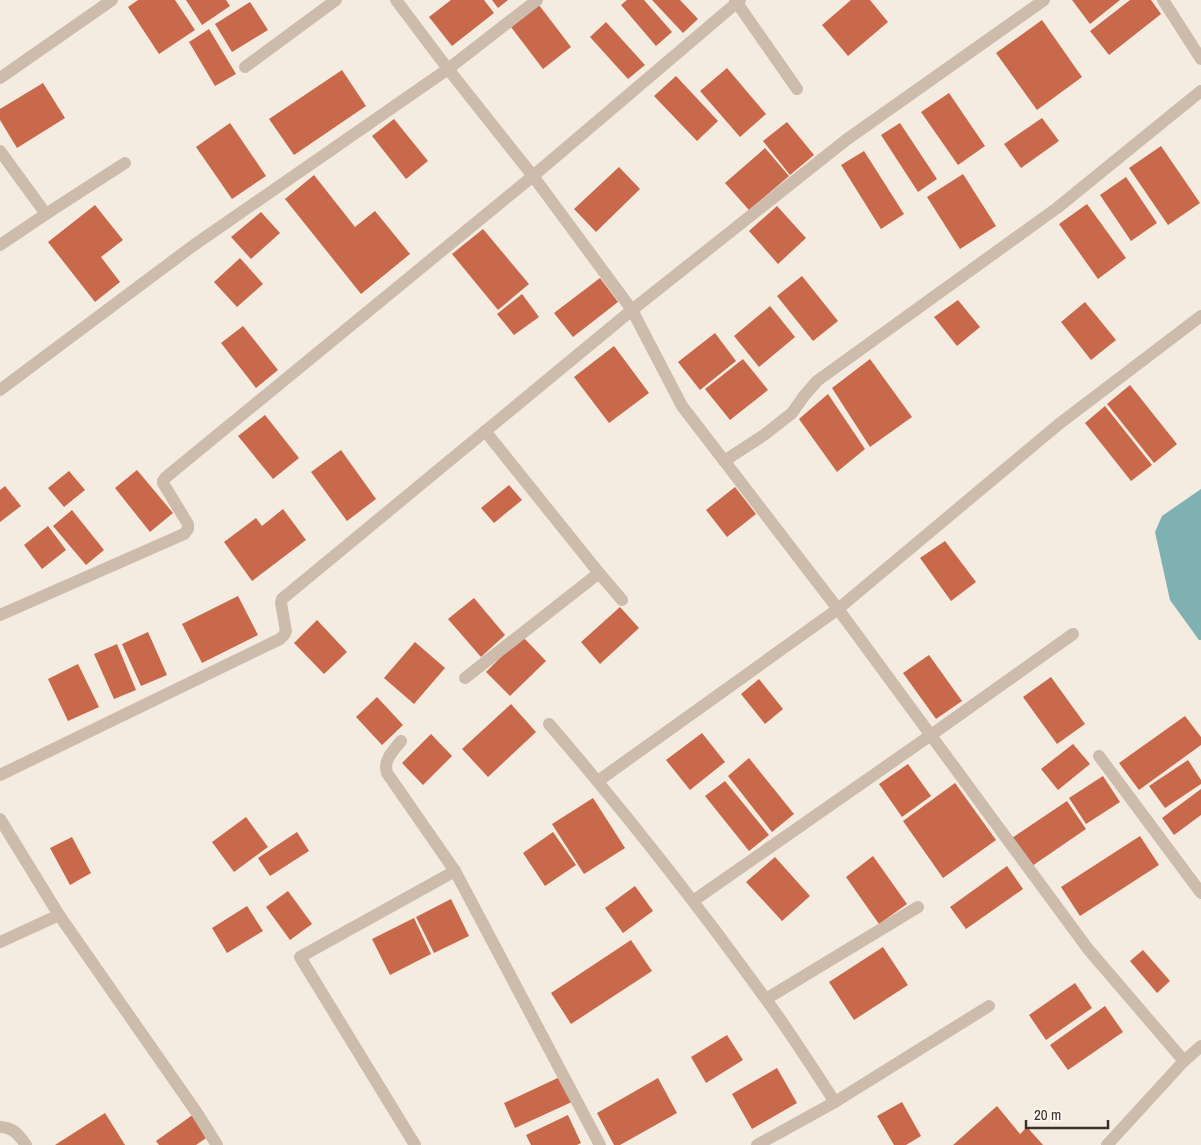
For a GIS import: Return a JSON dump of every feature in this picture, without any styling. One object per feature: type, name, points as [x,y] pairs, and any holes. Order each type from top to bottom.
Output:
[{"type":"street","points":[[0,78],[112,0]]},
{"type":"street","points":[[245,67],[336,0]]},
{"type":"street","points":[[396,0],[533,176],[632,310],[682,406],[838,609],[1088,949],[1184,1061]]},
{"type":"street","points":[[0,390],[194,245],[448,69],[536,0]]},
{"type":"street","points":[[0,775],[280,639],[286,631],[282,599],[632,310],[846,140],[1044,0]]},
{"type":"street","points":[[1163,0],[1201,59]]},
{"type":"street","points":[[0,615],[184,534],[188,529],[188,524],[163,483],[165,478],[533,176],[737,1],[797,89]]},
{"type":"street","points":[[724,461],[764,435],[792,413],[817,380],[1057,208],[1201,91]]},
{"type":"street","points":[[0,151],[46,214]]},
{"type":"street","points":[[0,245],[126,163]]},
{"type":"street","points":[[598,781],[838,609],[1058,424],[1201,316]]},
{"type":"street","points":[[485,431],[622,600]]},
{"type":"street","points":[[466,678],[599,573]]},
{"type":"street","points":[[693,901],[1073,634]]},
{"type":"street","points":[[549,724],[598,781],[693,901],[766,999],[835,1102]]},
{"type":"street","points":[[401,741],[386,761],[385,768],[387,773],[455,871],[600,1145]]},
{"type":"street","points":[[1099,756],[1201,893]]},
{"type":"street","points":[[0,819],[59,915],[197,1113],[217,1145]]},
{"type":"street","points":[[415,1145],[300,957],[455,871]]},
{"type":"street","points":[[766,999],[918,906]]},
{"type":"street","points":[[0,942],[59,915]]},
{"type":"street","points":[[757,1145],[835,1102],[989,1006]]},
{"type":"street","points":[[1107,1145],[1184,1061],[1201,1046]]},
{"type":"street","points":[[0,1127],[4,1126],[18,1133],[26,1145]]},
{"type":"water","points":[[1201,489],[1201,640],[1199,640],[1170,600],[1155,532],[1162,516]]},
{"type":"building","points":[[138,0],[175,0],[195,30],[159,54],[128,7]]},
{"type":"building","points":[[186,0],[226,0],[230,6],[202,25]]},
{"type":"building","points":[[451,0],[484,0],[494,13],[452,46],[429,17]]},
{"type":"building","points":[[492,0],[508,0],[498,8]]},
{"type":"building","points":[[627,0],[644,0],[672,32],[656,46],[621,5]]},
{"type":"building","points":[[652,0],[680,0],[698,19],[683,33]]},
{"type":"building","points":[[851,0],[870,0],[888,22],[848,56],[822,25]]},
{"type":"building","points":[[1072,0],[1120,0],[1090,24]]},
{"type":"building","points":[[1130,0],[1151,0],[1161,14],[1109,55],[1090,31]]},
{"type":"building","points":[[250,2],[268,30],[232,52],[215,24]]},
{"type":"building","points":[[539,5],[571,47],[543,69],[511,27]]},
{"type":"building","points":[[1042,20],[1082,77],[1037,110],[996,53]]},
{"type":"building","points":[[606,22],[645,65],[628,79],[590,37]]},
{"type":"building","points":[[209,29],[236,74],[215,86],[189,42]]},
{"type":"building","points":[[727,68],[766,114],[740,137],[700,91]]},
{"type":"building","points":[[342,70],[366,106],[294,155],[269,119]]},
{"type":"building","points":[[676,76],[718,121],[697,141],[654,96]]},
{"type":"building","points":[[43,83],[65,118],[17,148],[0,120],[0,109]]},
{"type":"building","points":[[949,93],[985,146],[958,165],[921,112]]},
{"type":"building","points":[[1042,118],[1059,141],[1021,168],[1004,144]]},
{"type":"building","points":[[394,119],[428,161],[406,179],[372,136]]},
{"type":"building","points":[[787,122],[814,155],[790,175],[763,141]]},
{"type":"building","points":[[230,123],[266,176],[232,199],[196,147]]},
{"type":"building","points":[[900,123],[937,179],[918,192],[881,135]]},
{"type":"building","points":[[1161,146],[1200,203],[1168,225],[1129,168]]},
{"type":"building","points":[[765,148],[789,176],[749,210],[725,183]]},
{"type":"building","points":[[864,151],[904,214],[881,229],[841,165]]},
{"type":"building","points":[[619,167],[640,189],[596,232],[574,209]]},
{"type":"building","points":[[963,174],[996,226],[960,249],[927,197]]},
{"type":"building","points":[[314,175],[355,227],[375,211],[410,254],[361,294],[285,199]]},
{"type":"building","points":[[1126,177],[1157,223],[1131,241],[1100,195]]},
{"type":"building","points":[[1087,204],[1126,258],[1098,279],[1059,224]]},
{"type":"building","points":[[95,205],[123,240],[101,257],[120,282],[95,302],[48,242]]},
{"type":"building","points":[[777,206],[806,238],[778,264],[749,231]]},
{"type":"building","points":[[261,212],[280,233],[251,259],[231,237]]},
{"type":"building","points":[[483,229],[529,284],[498,310],[452,254]]},
{"type":"building","points":[[240,258],[263,284],[237,307],[214,282]]},
{"type":"building","points":[[802,276],[838,321],[813,341],[777,296]]},
{"type":"building","points":[[600,278],[618,302],[573,337],[554,313]]},
{"type":"building","points":[[522,294],[539,317],[514,335],[497,314]]},
{"type":"building","points":[[958,300],[980,327],[957,346],[934,317]]},
{"type":"building","points":[[1085,302],[1116,340],[1091,360],[1061,322]]},
{"type":"building","points":[[770,306],[795,337],[759,367],[734,336]]},
{"type":"building","points":[[243,326],[278,370],[256,388],[221,343]]},
{"type":"building","points":[[715,333],[736,361],[700,390],[678,362]]},
{"type":"building","points":[[614,346],[649,393],[609,423],[574,377]]},
{"type":"building","points":[[743,359],[768,390],[730,420],[705,389]]},
{"type":"building","points":[[870,359],[912,417],[870,447],[832,388]]},
{"type":"building","points":[[1130,385],[1177,444],[1154,463],[1107,404]]},
{"type":"building","points":[[828,394],[865,449],[837,472],[799,419]]},
{"type":"building","points":[[1105,406],[1152,465],[1131,481],[1085,423]]},
{"type":"building","points":[[265,415],[299,458],[273,479],[238,436]]},
{"type":"building","points":[[341,450],[376,499],[347,521],[311,472]]},
{"type":"building","points":[[137,470],[173,513],[150,532],[115,488]]},
{"type":"building","points":[[69,471],[85,490],[64,507],[48,488]]},
{"type":"building","points":[[509,485],[522,500],[494,523],[481,508]]},
{"type":"building","points":[[5,486],[21,506],[0,522],[0,490]]},
{"type":"building","points":[[735,487],[756,514],[727,537],[706,510]]},
{"type":"building","points":[[283,509],[306,540],[252,581],[224,542],[256,518],[262,526]]},
{"type":"building","points":[[72,510],[104,550],[86,565],[53,526]]},
{"type":"building","points":[[48,526],[66,550],[42,569],[24,545]]},
{"type":"building","points":[[945,541],[976,582],[951,601],[920,558]]},
{"type":"building","points":[[238,596],[258,635],[202,663],[182,624]]},
{"type":"building","points":[[474,598],[505,635],[481,657],[448,619]]},
{"type":"building","points":[[620,607],[639,628],[600,664],[581,642]]},
{"type":"building","points":[[317,620],[347,652],[324,674],[294,643]]},
{"type":"building","points":[[148,632],[167,675],[141,686],[122,644]]},
{"type":"building","points":[[522,636],[546,661],[510,696],[486,672]]},
{"type":"building","points":[[415,642],[445,668],[414,704],[384,678]]},
{"type":"building","points":[[117,644],[136,690],[114,699],[94,654]]},
{"type":"building","points":[[929,655],[962,701],[936,719],[903,673]]},
{"type":"building","points":[[78,664],[99,707],[68,721],[48,679]]},
{"type":"building","points":[[1051,677],[1085,724],[1057,744],[1023,697]]},
{"type":"building","points":[[759,679],[783,709],[765,724],[741,694]]},
{"type":"building","points":[[377,697],[403,725],[382,745],[356,717]]},
{"type":"building","points":[[511,704],[536,732],[488,777],[462,749]]},
{"type":"building","points":[[1185,716],[1201,737],[1201,745],[1139,790],[1119,763]]},
{"type":"building","points":[[702,733],[725,762],[690,790],[666,760]]},
{"type":"building","points":[[431,734],[452,756],[423,785],[402,763]]},
{"type":"building","points":[[1073,744],[1090,764],[1058,790],[1041,769]]},
{"type":"building","points":[[749,758],[794,814],[772,832],[728,776]]},
{"type":"building","points":[[1188,760],[1201,780],[1201,784],[1165,808],[1149,786]]},
{"type":"building","points":[[908,764],[931,796],[902,817],[879,784]]},
{"type":"building","points":[[1103,776],[1120,802],[1086,824],[1069,798]]},
{"type":"building","points":[[725,781],[769,835],[749,851],[705,796]]},
{"type":"building","points":[[955,783],[996,840],[943,878],[903,821]]},
{"type":"building","points":[[1201,789],[1201,815],[1174,835],[1162,818]]},
{"type":"building","points":[[593,798],[625,848],[584,874],[552,824]]},
{"type":"building","points":[[1067,801],[1086,829],[1032,866],[1012,838]]},
{"type":"building","points":[[246,817],[268,847],[234,872],[212,842]]},
{"type":"building","points":[[297,832],[309,851],[270,876],[258,858]]},
{"type":"building","points":[[553,832],[576,865],[545,886],[523,853]]},
{"type":"building","points":[[1140,836],[1159,865],[1080,916],[1061,887]]},
{"type":"building","points":[[72,837],[91,873],[70,885],[50,848]]},
{"type":"building","points":[[873,856],[907,904],[879,924],[846,877]]},
{"type":"building","points":[[775,857],[810,896],[782,921],[746,882]]},
{"type":"building","points":[[1007,866],[1023,889],[966,929],[950,907]]},
{"type":"building","points":[[635,886],[653,911],[623,933],[605,908]]},
{"type":"building","points":[[288,891],[312,924],[290,940],[266,907]]},
{"type":"building","points":[[451,899],[469,936],[434,953],[416,917]]},
{"type":"building","points":[[247,906],[263,931],[227,953],[212,928]]},
{"type":"building","points":[[414,918],[431,954],[390,975],[372,939]]},
{"type":"building","points":[[631,940],[652,971],[571,1024],[551,993]]},
{"type":"building","points":[[883,947],[908,985],[854,1020],[829,982]]},
{"type":"building","points":[[1143,950],[1170,981],[1157,993],[1130,961]]},
{"type":"building","points":[[1075,983],[1092,1008],[1046,1040],[1029,1015]]},
{"type":"building","points":[[1105,1006],[1123,1032],[1068,1070],[1050,1045]]},
{"type":"building","points":[[727,1035],[743,1060],[706,1083],[691,1057]]},
{"type":"building","points":[[777,1068],[797,1103],[752,1129],[732,1094]]},
{"type":"building","points":[[562,1076],[574,1101],[515,1128],[504,1103]]},
{"type":"building","points":[[658,1078],[677,1113],[620,1145],[614,1145],[597,1113]]},
{"type":"building","points":[[902,1102],[921,1136],[906,1145],[894,1145],[877,1116]]},
{"type":"building","points":[[997,1106],[1020,1134],[1027,1127],[1043,1145],[953,1145]]},
{"type":"building","points":[[105,1113],[125,1145],[55,1145]]},
{"type":"building","points":[[194,1114],[209,1136],[196,1145],[159,1145],[156,1141]]},
{"type":"building","points":[[568,1115],[581,1143],[577,1145],[531,1145],[526,1135]]}]
